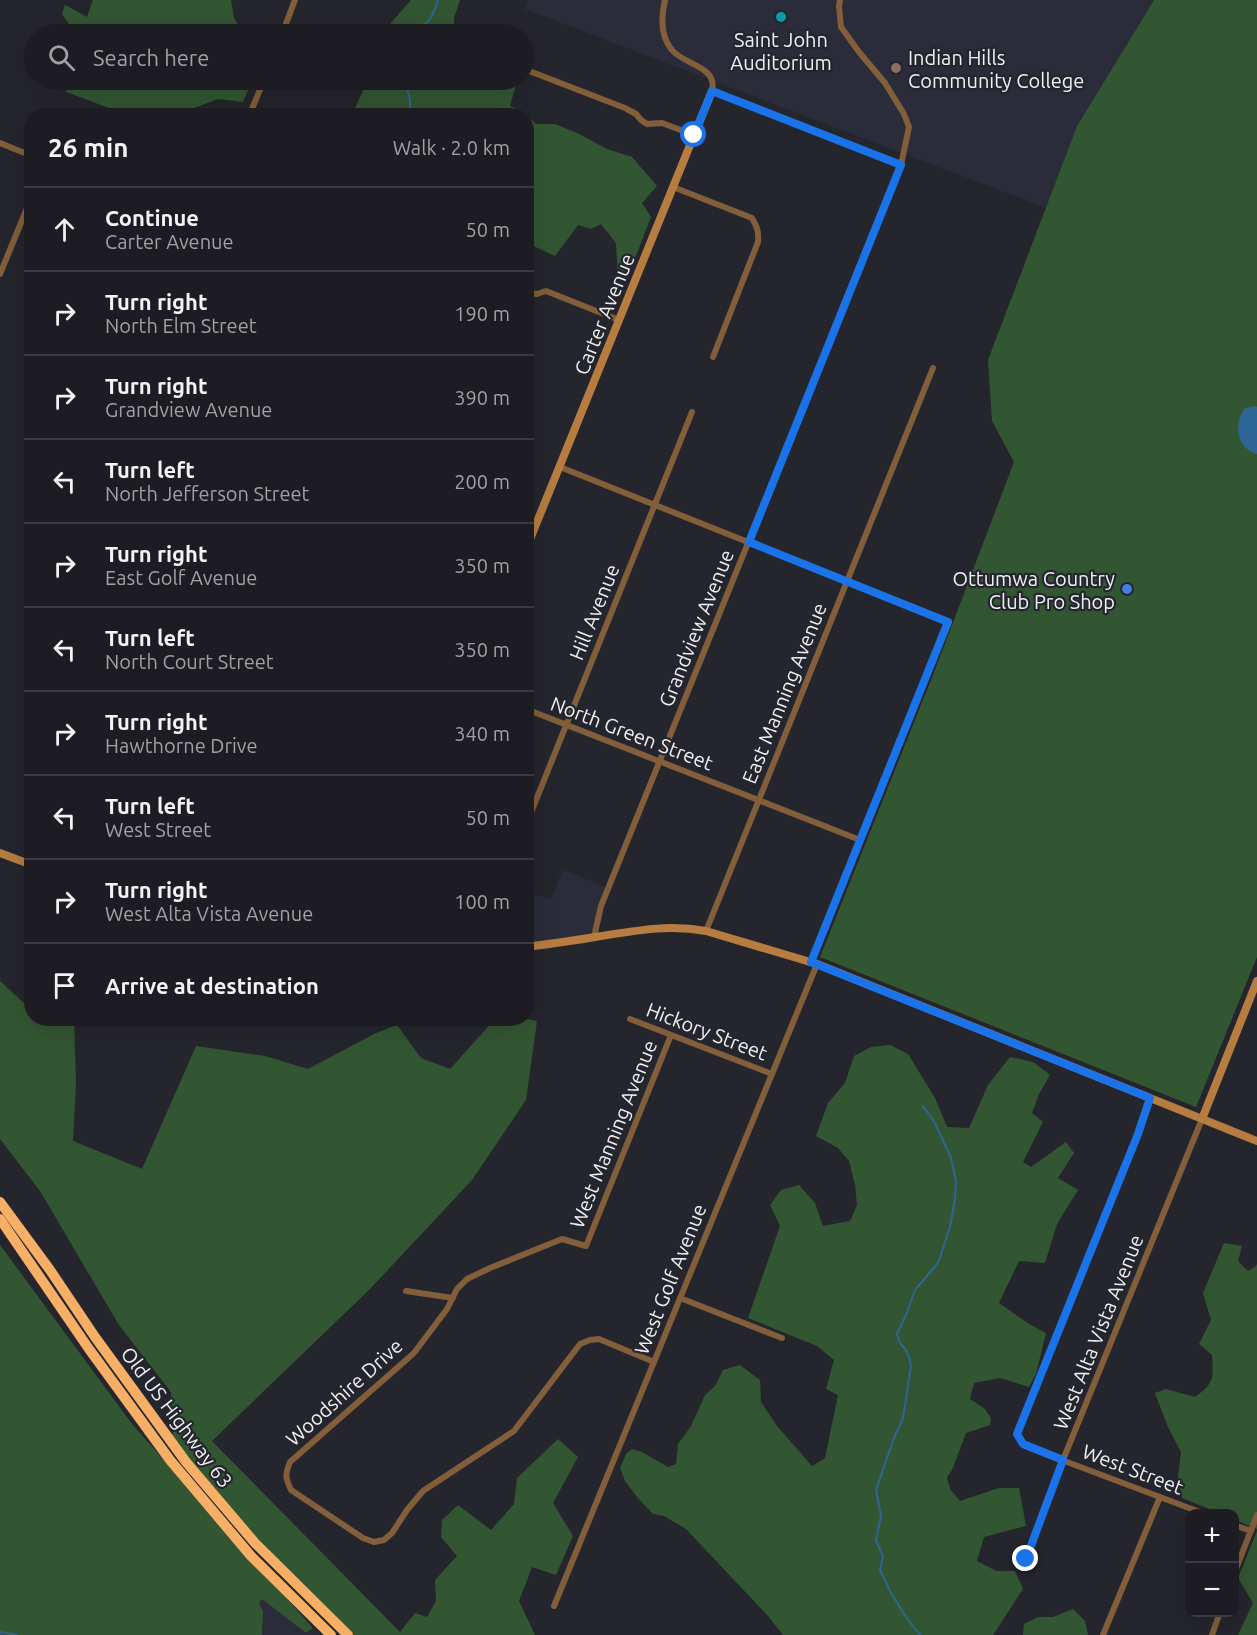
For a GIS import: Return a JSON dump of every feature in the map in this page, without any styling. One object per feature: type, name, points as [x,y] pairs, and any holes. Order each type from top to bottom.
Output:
[{"type":"highway","name":"Old US Highway 63","points":[[0,1202],[186,1462],[255,1543],[348,1635]]},
{"type":"highway","points":[[0,1219],[170,1460],[251,1556],[331,1635]]},
{"type":"main road","name":"Carter Avenue","points":[[534,530],[712,91]]},
{"type":"main road","points":[[0,853],[24,862]]},
{"type":"main road","points":[[534,946],[663,927],[706,931],[814,963],[1257,1141]]},
{"type":"main road","points":[[1202,1119],[1257,981]]},
{"type":"street","points":[[286,24],[295,0]]},
{"type":"street","points":[[665,0],[662,13],[662,29],[665,39],[673,52],[712,78],[714,83],[712,91],[901,165]]},
{"type":"street","name":"Grandview Avenue","points":[[594,937],[601,906],[901,165],[909,127],[904,114],[885,83],[841,27],[840,0]]},
{"type":"street","points":[[534,73],[626,108],[647,124],[668,125],[694,135]]},
{"type":"street","points":[[252,108],[260,90]]},
{"type":"street","points":[[0,143],[24,153]]},
{"type":"street","points":[[673,187],[752,218],[759,232],[758,242],[713,357]]},
{"type":"street","points":[[0,274],[24,216]]},
{"type":"street","points":[[534,294],[546,291],[619,320]]},
{"type":"street","name":"East Manning Avenue","points":[[706,931],[933,368]]},
{"type":"street","name":"Hill Avenue","points":[[534,805],[692,412]]},
{"type":"street","points":[[560,467],[847,582]]},
{"type":"street","name":"West Golf Avenue","points":[[554,1606],[772,1074],[860,840],[948,622],[847,582]]},
{"type":"street","name":"North Green Street","points":[[534,712],[860,840]]},
{"type":"street","name":"Hickory Street","points":[[630,1019],[772,1074]]},
{"type":"street","name":"West Manning Avenue","points":[[586,1246],[670,1035]]},
{"type":"street","name":"West Street","points":[[1150,1098],[1138,1134],[1017,1434],[1023,1444],[1030,1448],[1192,1509]]},
{"type":"street","name":"West Alta Vista Avenue","points":[[1026,1559],[1063,1460],[1202,1119]]},
{"type":"street","name":"Woodshire Drive","points":[[586,1246],[562,1239],[467,1279],[457,1289],[447,1309],[414,1353],[290,1462],[285,1474],[291,1490],[363,1538],[374,1542],[384,1540],[392,1533],[423,1491],[514,1431],[580,1344],[590,1340],[599,1340],[654,1362]]},
{"type":"street","points":[[406,1291],[453,1298]]},
{"type":"street","points":[[680,1298],[782,1338]]},
{"type":"street","points":[[1103,1635],[1160,1497]]},
{"type":"street","points":[[1238,1563],[1257,1515]]},
{"type":"street","points":[[1239,1527],[1251,1531]]},
{"type":"street","points":[[1212,1635],[1218,1617]]},
{"type":"shaded area","name":"Indian Hills Community College","points":[[528,0],[1154,0],[1077,126],[1046,208],[525,9]]},
{"type":"shaded area","points":[[563,870],[609,888],[594,937],[534,946],[534,894],[550,900]]},
{"type":"shaded area","points":[[262,1598],[306,1633],[313,1628],[321,1635],[262,1635],[264,1628],[259,1603]]},
{"type":"green space","points":[[93,0],[231,0],[234,18],[238,24],[69,24],[62,14],[65,5],[87,17]]},
{"type":"green space","points":[[411,0],[460,0],[454,24],[391,23]]},
{"type":"green space","points":[[1154,0],[1257,0],[1257,957],[1196,1107],[820,957],[935,670],[1014,462],[992,421],[988,360],[1077,126]]},
{"type":"green space","points":[[67,90],[248,90],[243,102],[218,99],[194,108],[109,108],[66,92]]},
{"type":"green space","points":[[363,90],[515,90],[510,106],[514,108],[355,108]]},
{"type":"green space","points":[[534,122],[555,124],[607,149],[632,157],[657,186],[642,203],[651,217],[627,279],[618,276],[616,243],[601,224],[591,229],[578,225],[555,256],[534,246]]},
{"type":"green space","points":[[0,981],[24,1003],[24,1026],[74,1026],[76,1082],[73,1141],[142,1169],[196,1046],[265,1056],[308,1069],[376,1033],[398,1026],[421,1058],[450,1069],[489,1026],[534,1026],[534,1020],[537,1021],[526,1100],[472,1180],[370,1289],[212,1441],[400,1632],[415,1613],[427,1617],[436,1601],[435,1580],[457,1556],[441,1537],[442,1520],[458,1505],[491,1530],[514,1504],[517,1478],[558,1439],[578,1457],[553,1503],[573,1536],[556,1575],[532,1567],[519,1601],[535,1635],[348,1635],[255,1543],[173,1445],[171,1392],[119,1325],[40,1191],[0,1139]]},
{"type":"green space","points":[[890,1045],[908,1054],[935,1098],[947,1127],[969,1128],[988,1085],[1010,1057],[1033,1062],[1050,1075],[1039,1094],[1032,1113],[1043,1122],[1023,1162],[1031,1167],[1066,1142],[1074,1153],[1058,1178],[1078,1190],[1057,1224],[1045,1263],[1019,1261],[999,1303],[1046,1333],[1036,1374],[1029,1387],[1000,1378],[974,1383],[970,1399],[985,1409],[991,1418],[990,1425],[966,1433],[952,1470],[947,1477],[950,1489],[960,1501],[999,1488],[1019,1488],[1026,1526],[984,1537],[977,1561],[996,1571],[1015,1571],[1023,1589],[993,1635],[783,1635],[686,1529],[664,1516],[653,1514],[625,1481],[620,1468],[626,1454],[632,1449],[668,1467],[676,1464],[678,1444],[691,1426],[705,1395],[715,1386],[723,1370],[740,1365],[760,1380],[761,1402],[777,1426],[812,1466],[825,1458],[838,1395],[826,1389],[834,1360],[817,1346],[748,1318],[780,1226],[770,1205],[781,1190],[799,1185],[815,1203],[823,1226],[850,1221],[857,1205],[849,1161],[838,1148],[816,1136],[828,1103],[845,1083],[854,1056],[871,1047]]},
{"type":"green space","points":[[1224,1243],[1242,1246],[1238,1261],[1248,1271],[1257,1264],[1257,1529],[1239,1522],[1239,1509],[1209,1509],[1182,1498],[1178,1478],[1181,1452],[1168,1427],[1155,1393],[1166,1389],[1195,1397],[1209,1384],[1212,1375],[1212,1355],[1199,1344],[1211,1320],[1203,1293]]},
{"type":"green space","points":[[0,1245],[132,1424],[313,1628],[306,1633],[262,1599],[259,1603],[263,1612],[262,1635],[0,1635]]},
{"type":"green space","points":[[1257,1531],[1257,1635],[1238,1635],[1253,1603],[1239,1580]]},
{"type":"green space","points":[[1073,1609],[1085,1621],[1088,1635],[1023,1635],[1024,1624],[1038,1617],[1053,1617]]},
{"type":"water","points":[[1257,407],[1257,454],[1245,447],[1238,429],[1244,409]]},
{"type":"waterway","points":[[424,24],[434,13],[438,0]]},
{"type":"waterway","points":[[408,90],[410,108]]},
{"type":"waterway","points":[[920,1635],[891,1593],[880,1570],[883,1557],[876,1540],[881,1516],[876,1490],[903,1418],[911,1366],[897,1334],[915,1290],[938,1263],[950,1227],[955,1199],[956,1181],[951,1158],[935,1123],[923,1106]]},
{"type":"waterway","points":[[0,1632],[17,1635]]},
{"type":"place","name":"Saint John Auditorium","points":[[781,17]]},
{"type":"place","name":"Indian Hills Community College","points":[[896,68]]},
{"type":"place","name":"Ottumwa Country Club Pro Shop","points":[[1127,589]]},
{"type":"route","points":[[694,135],[712,91],[901,165],[749,542],[948,622],[811,962],[1150,1098],[1138,1134],[1017,1434],[1023,1444],[1030,1448],[1063,1460],[1026,1559]]}]
